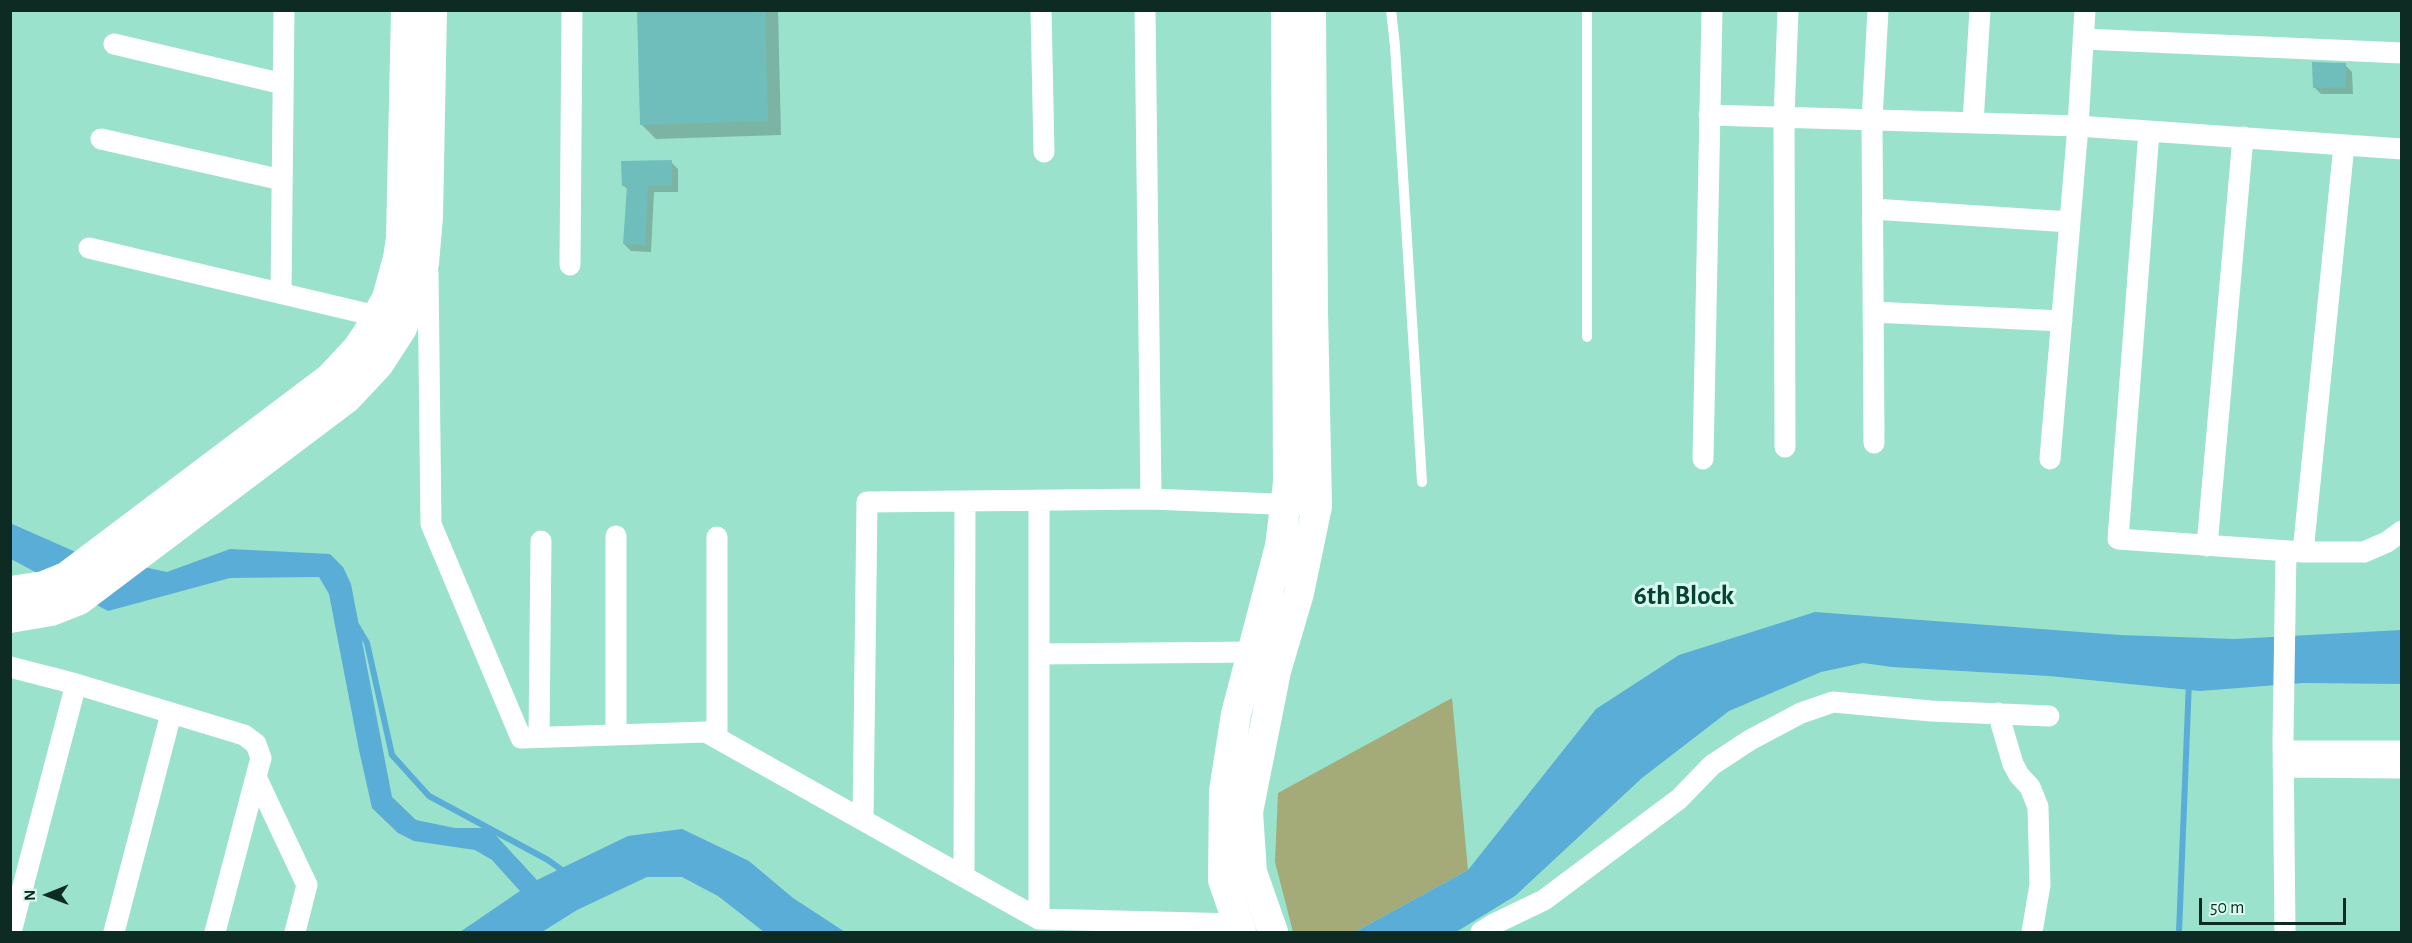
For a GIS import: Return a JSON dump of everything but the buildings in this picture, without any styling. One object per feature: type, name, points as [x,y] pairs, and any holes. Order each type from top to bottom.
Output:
[{"type":"street","points":[[281,293],[284,10]]},
{"type":"street","points":[[10,591],[44,586],[126,548],[347,398],[378,365],[391,319],[393,278],[401,238],[405,10]]},
{"type":"street","points":[[391,319],[418,286],[427,240],[432,10]]},
{"type":"street","points":[[570,265],[572,10]]},
{"type":"street","points":[[1041,10],[1044,152]]},
{"type":"street","points":[[1145,10],[1151,500]]},
{"type":"street","points":[[428,217],[431,524],[521,738],[706,732],[1039,919],[1240,928],[1223,880],[1224,791],[1236,714],[1280,546],[1288,483],[1287,10]]},
{"type":"street","points":[[1273,933],[1251,872],[1248,812],[1276,671],[1299,594],[1317,506],[1311,10]]},
{"type":"street","points":[[1702,459],[1712,10]]},
{"type":"street","points":[[1785,447],[1784,117],[1788,10]]},
{"type":"street","points":[[1874,443],[1872,120],[1878,10]]},
{"type":"street","points":[[1973,122],[1980,10]]},
{"type":"street","points":[[2050,459],[2078,126],[2085,10]]},
{"type":"street","points":[[2083,39],[2402,53]]},
{"type":"street","points":[[114,44],[283,84]]},
{"type":"street","points":[[1709,115],[2078,126],[2402,149]]},
{"type":"street","points":[[2149,131],[2118,539],[2294,552],[2364,552],[2387,542],[2402,531]]},
{"type":"street","points":[[2207,546],[2243,137]]},
{"type":"street","points":[[101,139],[282,180]]},
{"type":"street","points":[[2285,933],[2283,759],[2294,552],[2344,145]]},
{"type":"street","points":[[1873,209],[2070,222]]},
{"type":"street","points":[[89,248],[391,319]]},
{"type":"street","points":[[1873,312],[2062,321]]},
{"type":"street","points":[[1039,500],[1039,919]]},
{"type":"street","points":[[863,819],[867,502],[1151,500],[1317,506]]},
{"type":"street","points":[[964,877],[965,501]]},
{"type":"street","points":[[616,536],[616,735]]},
{"type":"street","points":[[717,537],[717,738]]},
{"type":"street","points":[[539,737],[541,541]]},
{"type":"street","points":[[10,618],[36,615],[79,600],[126,548]]},
{"type":"street","points":[[1039,654],[1252,652]]},
{"type":"street","points":[[10,667],[76,684],[244,735],[256,744],[261,758],[215,933]]},
{"type":"street","points":[[11,933],[76,684]]},
{"type":"street","points":[[1481,933],[1494,924],[1544,900],[1679,799],[1712,765],[1750,740],[1801,714],[1833,702],[1931,711],[2049,716]]},
{"type":"street","points":[[1998,713],[2013,764],[2030,787],[2038,807],[2040,885],[2032,933]]},
{"type":"street","points":[[114,933],[171,714]]},
{"type":"street","points":[[2283,759],[2402,752]]},
{"type":"street","points":[[2283,759],[2402,768]]},
{"type":"street","points":[[256,777],[307,885],[295,933]]},
{"type":"lane","points":[[1391,10],[1422,482]]},
{"type":"lane","points":[[1587,10],[1587,337]]},
{"type":"green space","points":[[1452,698],[1468,870],[1355,932],[1293,932],[1275,862],[1278,793]]},
{"type":"water","points":[[10,523],[78,553],[167,572],[230,549],[330,554],[343,567],[351,584],[392,797],[416,820],[455,828],[489,828],[537,880],[628,836],[682,829],[749,861],[793,898],[845,932],[764,932],[718,896],[682,877],[647,877],[577,910],[542,932],[460,932],[520,891],[492,860],[475,850],[414,841],[398,833],[372,808],[329,594],[319,577],[230,578],[108,611],[11,559]]},
{"type":"water","points":[[1815,612],[2120,635],[2235,639],[2401,630],[2401,684],[2303,683],[2200,691],[2049,676],[1892,667],[1863,663],[1821,672],[1729,711],[1642,778],[1515,896],[1456,932],[1355,932],[1468,870],[1596,709],[1679,655]]},
{"type":"waterway","points":[[357,626],[367,643],[392,755],[429,796],[548,860],[566,873]]},
{"type":"waterway","points":[[2179,932],[2189,681]]},
{"type":"district","name":"6th Block","points":[[1684,596]]}]
